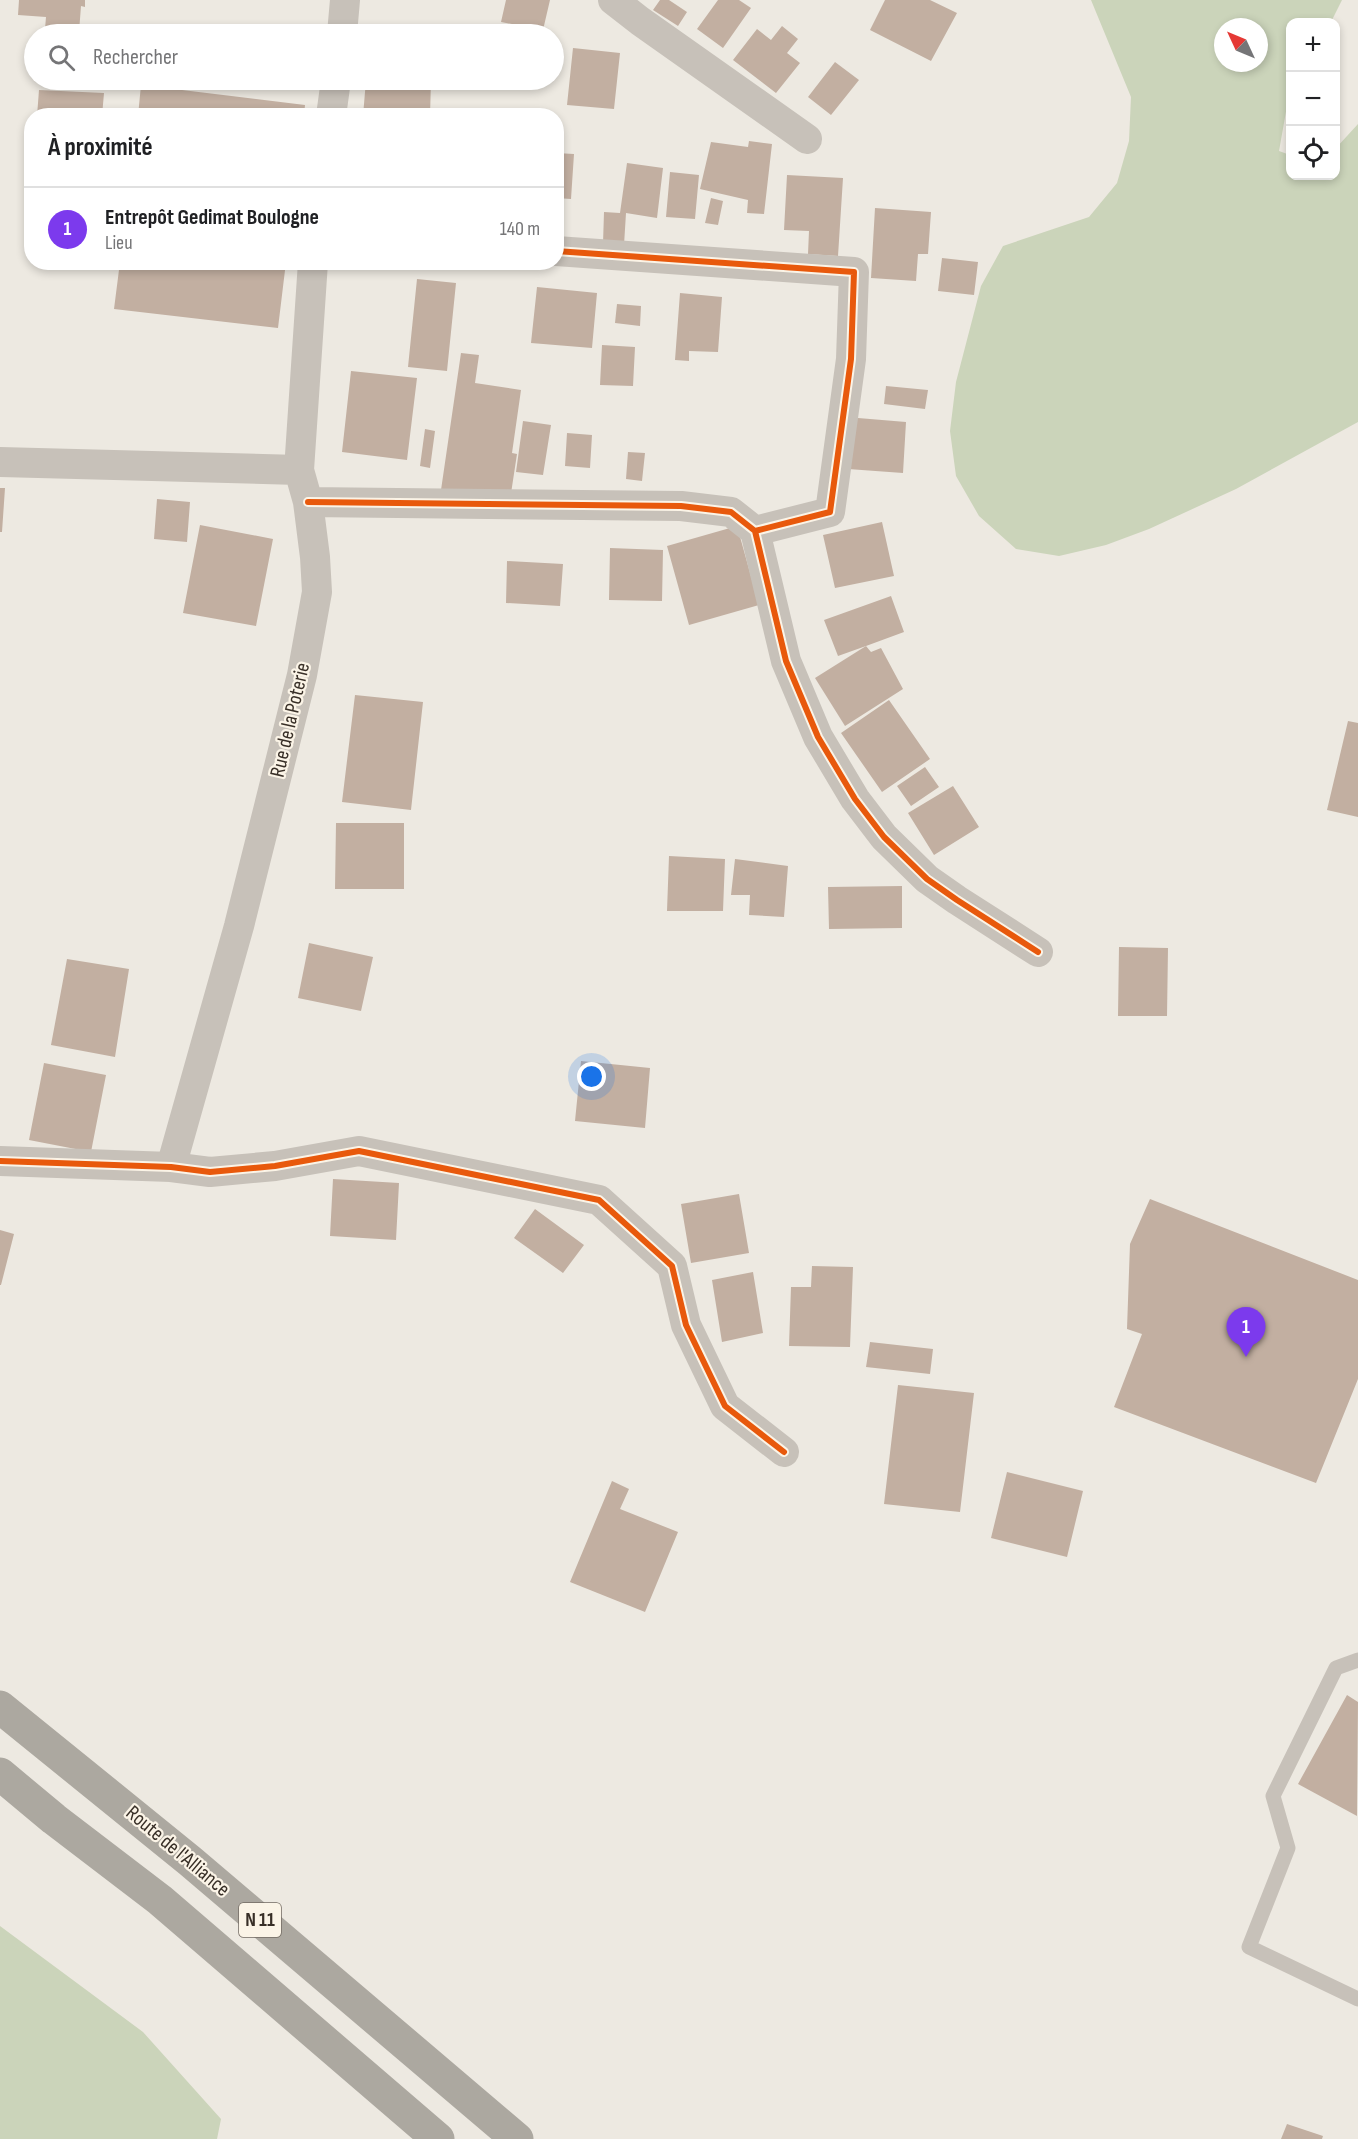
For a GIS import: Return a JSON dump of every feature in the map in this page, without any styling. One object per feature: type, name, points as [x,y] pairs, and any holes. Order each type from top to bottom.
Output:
[{"type":"highway","name":"Route de l'Alliance","points":[[0,1707],[190,1861],[517,2139]]},
{"type":"highway","name":"N 11","points":[[0,1774],[54,1819],[160,1900],[438,2139]]},
{"type":"highway","points":[[0,1784],[54,1819]]},
{"type":"street","points":[[343,24],[345,0]]},
{"type":"street","points":[[613,0],[639,21],[807,139]]},
{"type":"street","points":[[332,108],[335,90]]},
{"type":"street","points":[[564,252],[854,272],[851,359],[830,512],[756,531]]},
{"type":"street","name":"Rue de la Poterie","points":[[171,1167],[239,926],[302,675],[317,592],[308,502],[299,470],[312,270]]},
{"type":"street","points":[[0,462],[299,470]]},
{"type":"street","points":[[308,502],[681,506],[731,512],[756,531],[786,661],[818,737],[855,800],[884,837],[927,879],[1038,952]]},
{"type":"street","points":[[0,1161],[171,1167],[210,1172],[275,1166],[359,1151],[598,1200],[672,1266],[686,1325],[725,1407],[784,1452]]},
{"type":"lane","points":[[1358,1660],[1336,1668],[1273,1796],[1288,1848],[1249,1947],[1358,1999]]},
{"type":"green space","points":[[1091,0],[1342,0],[1333,18],[1286,18],[1286,112],[1279,151],[1286,154],[1286,180],[1340,180],[1340,144],[1358,124],[1358,422],[1236,489],[1149,529],[1106,545],[1059,556],[1016,549],[979,516],[956,476],[950,431],[956,382],[981,286],[1003,246],[1089,217],[1117,183],[1129,141],[1131,97]]},
{"type":"green space","points":[[0,1926],[143,2032],[221,2119],[217,2139],[0,2139]]},
{"type":"building","points":[[19,0],[85,0],[85,7],[81,6],[80,24],[45,24],[46,17],[18,15]]},
{"type":"building","points":[[506,0],[550,0],[544,24],[501,22]]},
{"type":"building","points":[[660,0],[669,0],[687,12],[678,26],[653,10]]},
{"type":"building","points":[[718,0],[739,0],[751,8],[723,48],[697,29]]},
{"type":"building","points":[[885,0],[930,0],[957,13],[931,61],[870,30]]},
{"type":"building","points":[[782,26],[798,39],[787,53],[800,63],[776,93],[733,60],[757,29],[771,40]]},
{"type":"building","points":[[573,48],[620,53],[614,109],[567,105]]},
{"type":"building","points":[[835,62],[859,80],[831,115],[808,97]]},
{"type":"building","points":[[39,90],[104,93],[103,108],[38,108]]},
{"type":"building","points":[[141,90],[182,90],[305,105],[305,108],[139,108]]},
{"type":"building","points":[[365,90],[431,90],[430,108],[364,108]]},
{"type":"building","points":[[749,141],[772,144],[764,214],[747,213],[748,200],[700,189],[711,142],[748,147]]},
{"type":"building","points":[[564,153],[574,154],[571,199],[564,199]]},
{"type":"building","points":[[627,163],[663,168],[657,218],[626,213],[624,245],[603,244],[604,212],[620,213]]},
{"type":"building","points":[[670,172],[699,175],[695,219],[666,217]]},
{"type":"building","points":[[787,175],[843,178],[838,256],[808,254],[809,231],[784,230]]},
{"type":"building","points":[[711,198],[723,201],[718,225],[705,223]]},
{"type":"building","points":[[875,208],[931,212],[928,254],[918,254],[916,281],[871,278]]},
{"type":"building","points":[[942,258],[978,262],[974,295],[938,291]]},
{"type":"building","points":[[119,270],[285,270],[278,328],[114,309]]},
{"type":"building","points":[[417,279],[456,283],[447,371],[408,367]]},
{"type":"building","points":[[537,287],[597,293],[592,348],[531,343]]},
{"type":"building","points":[[680,293],[722,297],[718,352],[689,351],[689,361],[675,360]]},
{"type":"building","points":[[617,304],[641,306],[640,326],[615,323]]},
{"type":"building","points":[[602,345],[635,347],[633,386],[600,385]]},
{"type":"building","points":[[461,353],[479,355],[475,383],[521,390],[512,453],[517,454],[510,500],[441,490]]},
{"type":"building","points":[[351,371],[417,378],[407,460],[342,452]]},
{"type":"building","points":[[886,386],[928,390],[925,409],[884,404]]},
{"type":"building","points":[[846,417],[906,422],[903,473],[848,469]]},
{"type":"building","points":[[523,421],[551,425],[543,475],[516,472]]},
{"type":"building","points":[[425,429],[435,431],[430,468],[420,466]]},
{"type":"building","points":[[567,433],[592,435],[590,468],[565,466]]},
{"type":"building","points":[[628,452],[645,453],[642,481],[626,479]]},
{"type":"building","points":[[0,488],[5,488],[2,532],[0,532]]},
{"type":"building","points":[[157,499],[190,502],[187,542],[154,539]]},
{"type":"building","points":[[882,522],[894,576],[835,588],[823,535]]},
{"type":"building","points":[[200,525],[273,539],[256,626],[183,613]]},
{"type":"building","points":[[737,526],[759,605],[689,625],[667,546]]},
{"type":"building","points":[[610,548],[663,550],[662,601],[609,600]]},
{"type":"building","points":[[507,561],[563,564],[560,606],[506,603]]},
{"type":"building","points":[[891,596],[904,632],[838,656],[824,620]]},
{"type":"building","points":[[866,646],[871,652],[881,648],[903,689],[845,726],[815,678]]},
{"type":"building","points":[[355,695],[423,702],[411,810],[342,802]]},
{"type":"building","points":[[889,700],[930,759],[882,792],[841,733]]},
{"type":"building","points":[[1348,721],[1358,723],[1358,817],[1327,810]]},
{"type":"building","points":[[925,767],[939,787],[911,806],[897,786]]},
{"type":"building","points":[[953,786],[979,827],[934,855],[908,813]]},
{"type":"building","points":[[336,823],[404,823],[404,889],[335,889]]},
{"type":"building","points":[[669,856],[725,859],[723,911],[667,911]]},
{"type":"building","points":[[735,859],[788,866],[784,917],[749,915],[750,895],[731,895]]},
{"type":"building","points":[[902,886],[902,928],[829,929],[828,887]]},
{"type":"building","points":[[309,943],[373,957],[361,1011],[298,998]]},
{"type":"building","points":[[1119,947],[1168,948],[1167,1016],[1118,1016]]},
{"type":"building","points":[[67,959],[129,969],[115,1057],[51,1045]]},
{"type":"building","points":[[581,1061],[650,1068],[645,1128],[575,1121]]},
{"type":"building","points":[[44,1063],[106,1075],[91,1152],[29,1140]]},
{"type":"building","points":[[333,1179],[399,1183],[396,1240],[330,1236]]},
{"type":"building","points":[[739,1194],[749,1253],[691,1263],[681,1204]]},
{"type":"building","points":[[1150,1199],[1358,1280],[1358,1379],[1316,1483],[1114,1407],[1142,1334],[1127,1329],[1130,1244]]},
{"type":"building","points":[[535,1209],[584,1245],[563,1273],[514,1238]]},
{"type":"building","points":[[0,1230],[14,1234],[1,1285],[0,1285]]},
{"type":"building","points":[[812,1266],[853,1267],[850,1347],[789,1346],[791,1287],[811,1287]]},
{"type":"building","points":[[753,1272],[763,1333],[722,1342],[712,1280]]},
{"type":"building","points":[[870,1342],[933,1349],[930,1374],[866,1367]]},
{"type":"building","points":[[898,1385],[974,1393],[960,1512],[884,1504]]},
{"type":"building","points":[[1007,1472],[1083,1491],[1067,1557],[991,1538]]},
{"type":"building","points":[[612,1481],[629,1489],[620,1509],[678,1532],[645,1612],[570,1582]]},
{"type":"building","points":[[1347,1695],[1358,1702],[1357,1816],[1298,1784]]},
{"type":"building","points":[[1287,2124],[1323,2136],[1322,2139],[1281,2139]]},
{"type":"cycle path","points":[[564,252],[854,272],[851,359],[830,512],[755,531]]},
{"type":"cycle path","points":[[308,502],[681,506],[731,512],[755,531],[786,661],[818,737],[855,799],[884,837],[927,879],[1038,952]]},
{"type":"cycle path","points":[[0,1161],[171,1167],[210,1172],[275,1166],[359,1151],[599,1200],[672,1266],[686,1325],[725,1406],[784,1452]]},
{"type":"place","name":"Entrepôt Gedimat Boulogne","points":[[1246,1357]]}]
